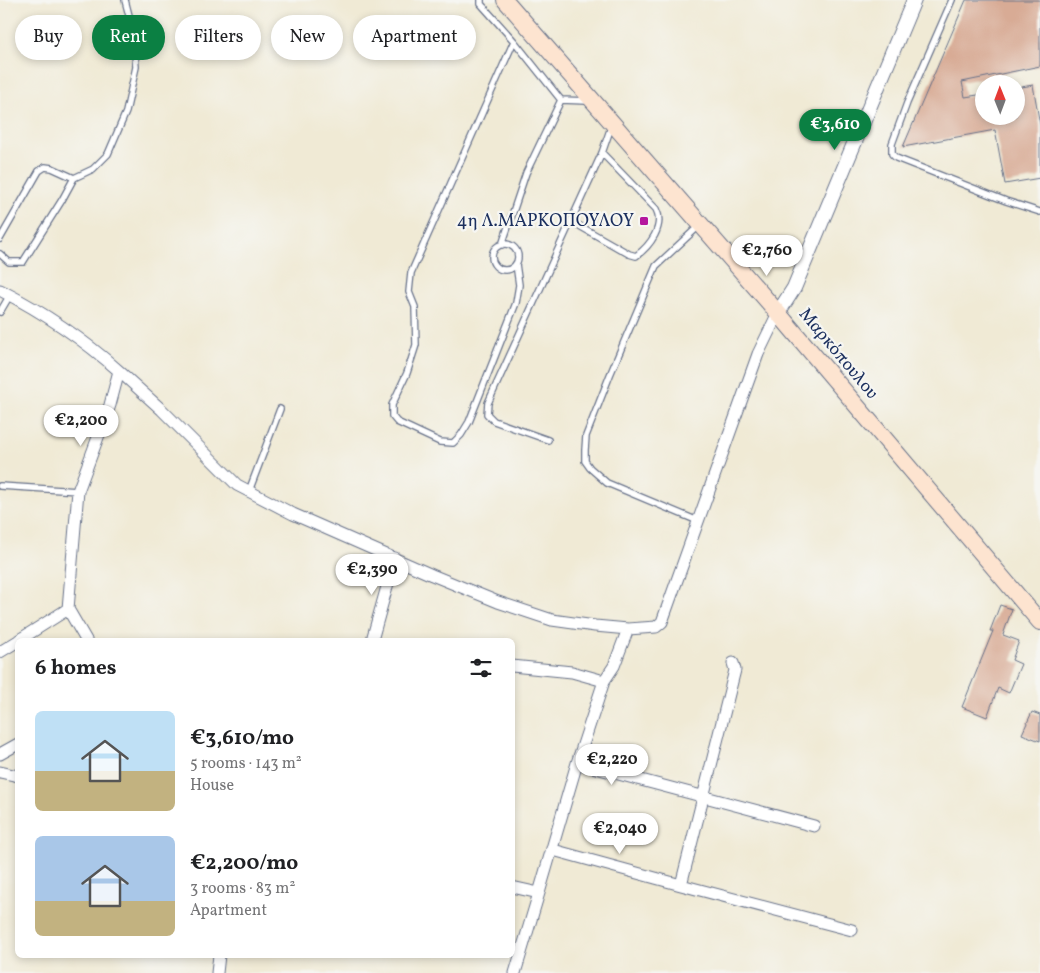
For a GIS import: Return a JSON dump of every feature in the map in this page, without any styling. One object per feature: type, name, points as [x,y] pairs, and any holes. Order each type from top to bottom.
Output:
[{"type":"main road","name":"Μαρκόπουλου","points":[[506,0],[778,313],[1040,622]]},
{"type":"street","points":[[5,293],[88,343],[162,410],[237,485],[293,514],[498,602],[552,620],[628,629],[656,627],[662,622],[758,354],[778,313],[794,288],[914,0]]},
{"type":"street","points":[[85,638],[68,609],[78,491],[110,405],[119,371]]},
{"type":"street","points":[[373,638],[395,558]]},
{"type":"street","points":[[23,638],[68,609]]},
{"type":"street","points":[[515,973],[577,763],[604,681],[614,666],[628,629]]},
{"type":"street","points":[[0,652],[15,643]]},
{"type":"street","points":[[681,885],[735,670],[733,663]]},
{"type":"street","points":[[515,666],[572,672],[604,681]]},
{"type":"street","points":[[0,754],[15,746]]},
{"type":"street","points":[[577,763],[814,826]]},
{"type":"street","points":[[0,772],[15,775]]},
{"type":"street","points":[[552,850],[852,930]]},
{"type":"street","points":[[515,888],[539,893]]},
{"type":"street","points":[[217,973],[219,958]]},
{"type":"lane","points":[[0,254],[9,262],[23,262],[74,178],[93,169],[108,154],[126,112],[136,67],[133,31],[125,0]]},
{"type":"lane","points":[[481,0],[481,4],[514,41],[561,100],[594,101]]},
{"type":"lane","points":[[952,0],[907,103],[892,144],[892,154],[905,162],[1040,212]]},
{"type":"lane","points":[[514,41],[411,273],[409,292],[415,307],[416,345],[407,373],[392,405],[392,416],[397,422],[440,442],[453,443],[461,436],[470,422],[516,303],[519,285],[516,264],[518,255],[510,246],[502,245],[498,246],[493,253],[492,262],[498,268],[506,270],[514,267],[516,264]]},
{"type":"lane","points":[[502,245],[526,174],[561,100]]},
{"type":"lane","points":[[548,440],[494,421],[488,414],[488,403],[602,153],[613,122]]},
{"type":"lane","points":[[571,221],[629,254],[636,256],[642,252],[652,239],[659,225],[660,216],[656,209],[602,153]]},
{"type":"lane","points":[[0,239],[39,171],[45,167],[52,168],[74,178]]},
{"type":"lane","points":[[698,521],[607,482],[590,468],[585,461],[585,450],[586,436],[656,266],[700,225]]},
{"type":"lane","points":[[0,312],[5,293]]},
{"type":"lane","points":[[249,491],[280,409]]},
{"type":"lane","points":[[0,486],[78,491]]},
{"type":"building","points":[[966,0],[1040,0],[1040,66],[996,75],[975,75],[975,79],[962,82],[965,97],[975,95],[975,125],[1025,125],[1025,86],[1033,85],[1040,125],[1040,178],[1005,184],[995,130],[903,147]]},
{"type":"building","points":[[1000,605],[1012,609],[1003,635],[1019,641],[1012,660],[1021,664],[1009,693],[998,688],[987,717],[962,707],[993,631],[990,631]]},
{"type":"building","points":[[1032,712],[1040,715],[1040,741],[1022,734]]},
{"type":"place","name":"4η Λ.ΜΑΡΚΟΠΟΥΛΟΥ","points":[[644,221]]}]
